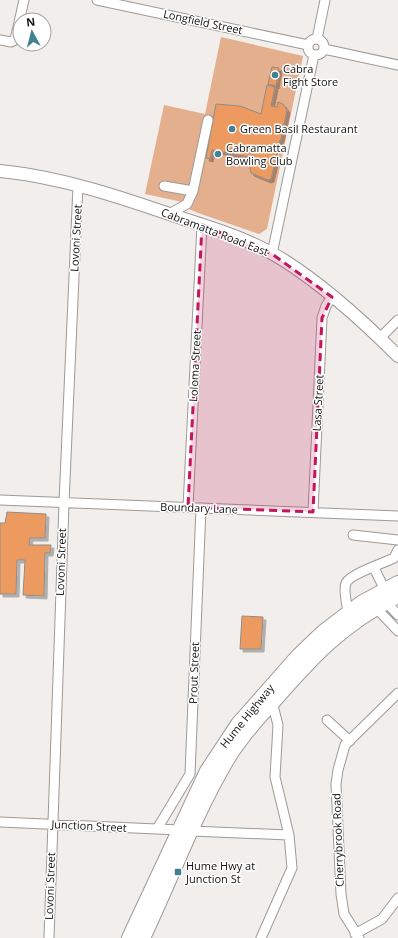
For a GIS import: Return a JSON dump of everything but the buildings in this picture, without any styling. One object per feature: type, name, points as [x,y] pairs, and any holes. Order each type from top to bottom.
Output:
[{"type":"highway","name":"Hume Highway","points":[[129,938],[186,831],[242,737],[321,649],[341,632],[386,599],[398,583]]},
{"type":"highway","name":"Hume Highway","points":[[143,938],[186,831],[207,770],[238,724],[302,652],[348,612],[386,599]]},
{"type":"main road","name":"Cabramatta Road East","points":[[0,171],[78,186],[116,196],[202,224],[252,244],[295,268],[380,338],[398,356]]},
{"type":"street","points":[[0,40],[11,42],[15,40],[24,0]]},
{"type":"street","name":"Longfield Street","points":[[97,0],[308,45]]},
{"type":"street","points":[[317,39],[325,0]]},
{"type":"street","points":[[317,39],[324,44],[324,49],[321,54],[314,55],[309,52],[308,45],[312,40],[317,39]]},
{"type":"street","points":[[324,49],[398,65]]},
{"type":"street","points":[[272,254],[314,55]]},
{"type":"street","points":[[169,214],[187,204],[193,191],[208,120]]},
{"type":"street","name":"Lovoni Street","points":[[49,938],[64,503],[78,186]]},
{"type":"street","points":[[164,186],[193,191]]},
{"type":"street","name":"Loloma Street","points":[[188,507],[202,224]]},
{"type":"street","name":"Lasa Street","points":[[313,512],[322,318],[326,306],[332,297]]},
{"type":"street","points":[[380,338],[398,320]]},
{"type":"street","name":"Boundary Lane","points":[[0,500],[398,516]]},
{"type":"street","name":"Prout Street","points":[[157,830],[190,774],[201,508]]},
{"type":"street","points":[[354,535],[398,540]]},
{"type":"street","points":[[348,612],[346,582],[352,576],[374,568],[396,554],[398,567]]},
{"type":"street","points":[[374,568],[398,631]]},
{"type":"street","points":[[386,599],[398,615]]},
{"type":"street","name":"Cherrybrook Road","points":[[357,936],[344,914],[341,894],[336,784],[338,770],[345,745],[398,693]]},
{"type":"street","points":[[261,938],[292,868],[289,835],[275,777],[278,725],[272,702]]},
{"type":"street","points":[[327,720],[350,741]]},
{"type":"street","name":"Junction Street","points":[[0,822],[289,835]]},
{"type":"street","points":[[357,936],[382,919],[398,898]]},
{"type":"highlighted area","points":[[202,225],[272,254],[332,297],[322,318],[313,512],[188,507]]},
{"type":"shaded area","name":"Cabramatta Bowling Club","points":[[221,37],[303,56],[267,229],[259,234],[198,213],[189,209],[182,202],[145,194],[164,105],[205,114]]},
{"type":"place","name":"Cabra Fight Store","points":[[275,75]]},
{"type":"place","name":"Green Basil Restaurant","points":[[232,129]]},
{"type":"place","name":"Cabramatta Bowling Club","points":[[218,154]]},
{"type":"place","name":"Hume Hwy at Junction St","points":[[178,872]]}]
